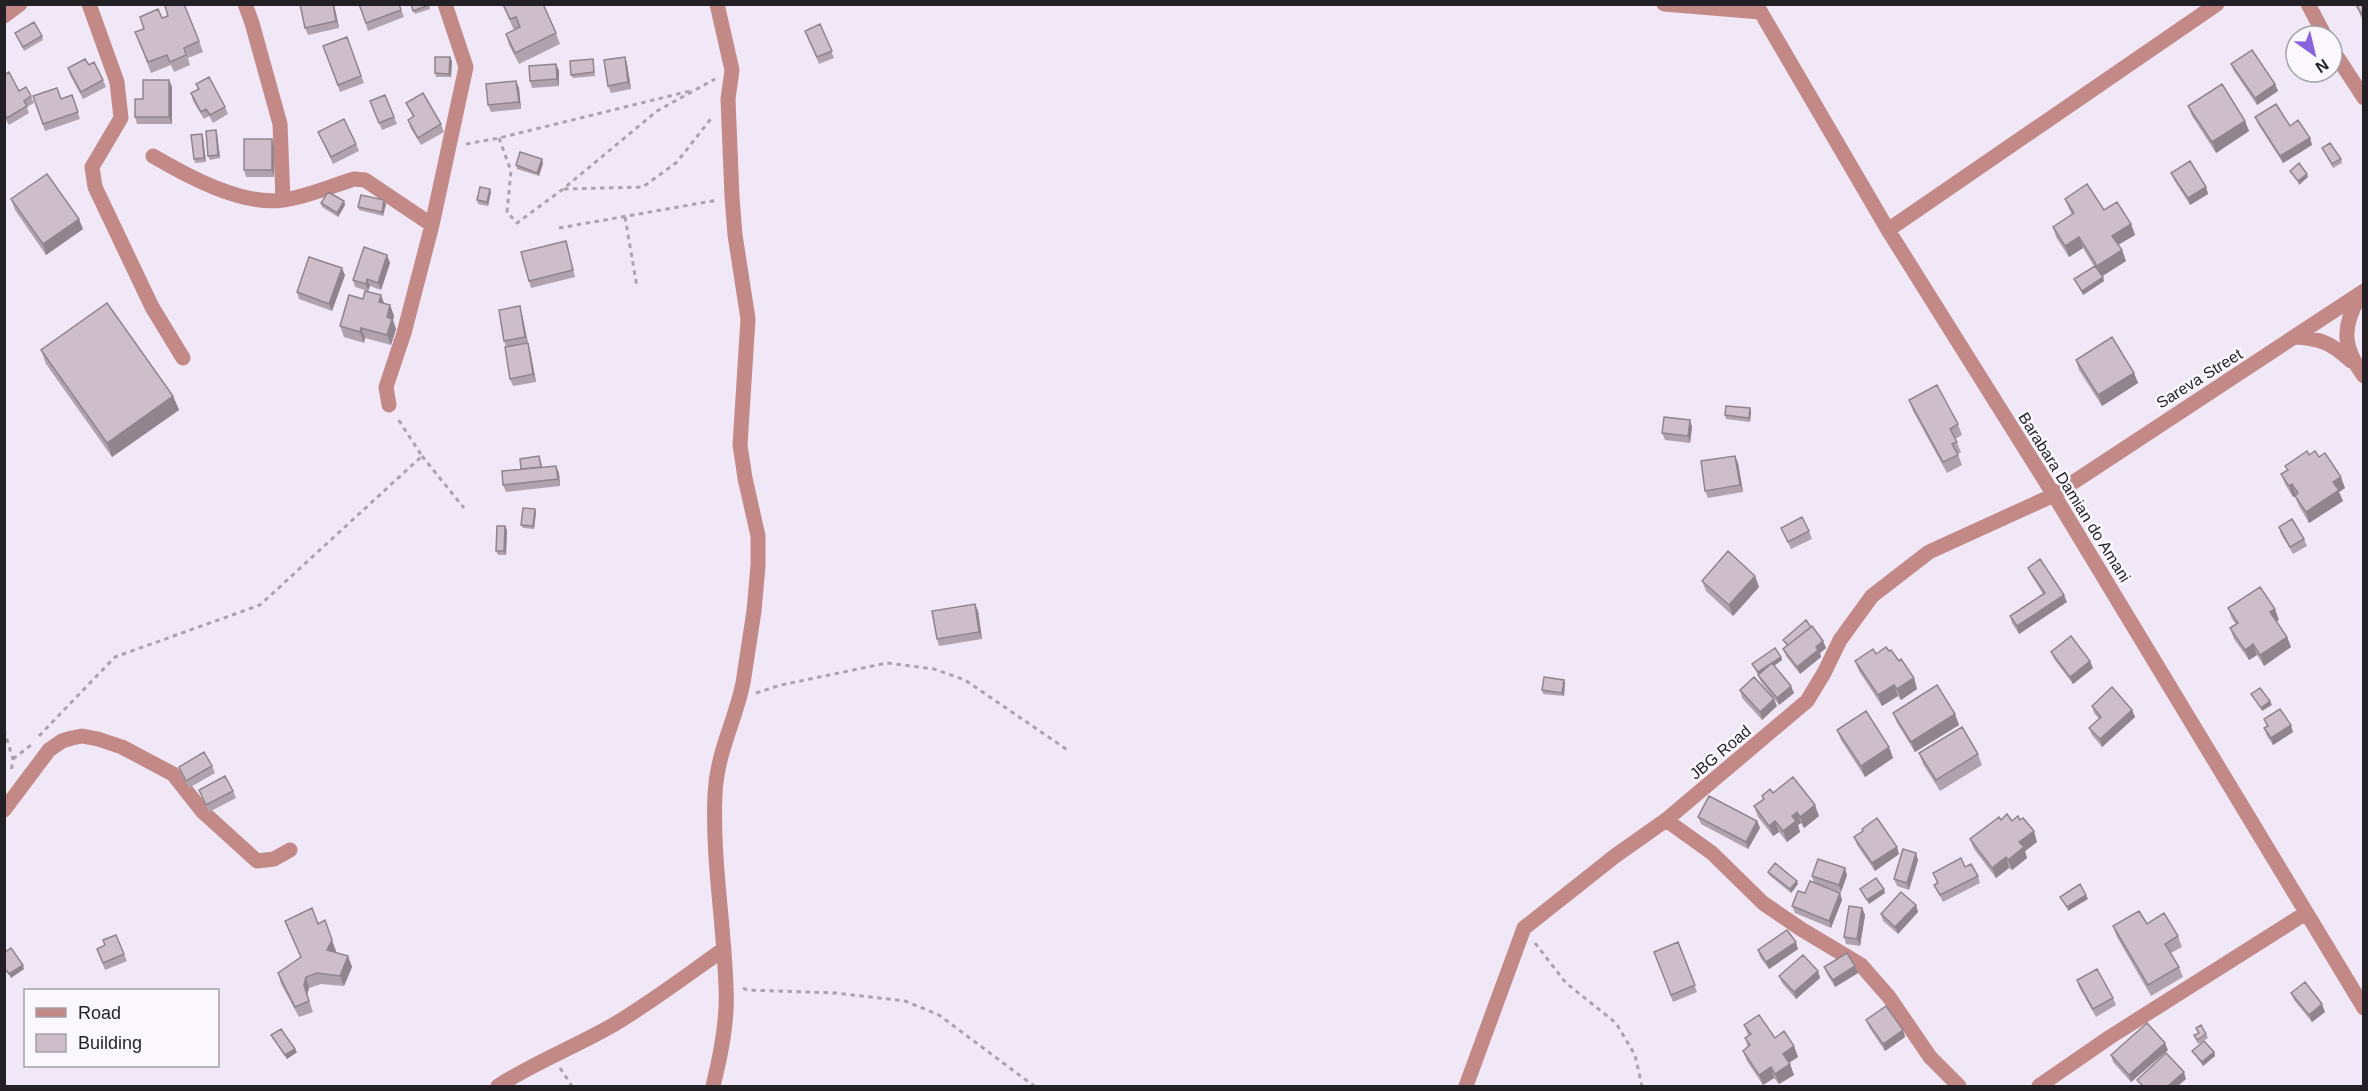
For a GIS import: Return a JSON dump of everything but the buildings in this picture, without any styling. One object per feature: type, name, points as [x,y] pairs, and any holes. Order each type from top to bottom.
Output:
[{"type":"street","points":[[4,16],[20,4]]},
{"type":"street","points":[[89,4],[117,82],[121,118],[92,167],[95,187],[152,307],[183,358]]},
{"type":"street","points":[[245,4],[280,124],[283,200]]},
{"type":"street","points":[[389,405],[386,387],[404,333],[432,225],[466,67],[445,4]]},
{"type":"street","points":[[713,1086],[722,1050],[726,987],[715,795],[722,746],[740,698],[754,611],[758,566],[758,536],[740,445],[748,319],[735,236],[732,197],[728,99],[732,70],[717,4]]},
{"type":"street","points":[[1664,4],[1758,8]]},
{"type":"street","points":[[1888,230],[2217,4]]},
{"type":"street","points":[[2308,4],[2319,24]]},
{"type":"street","name":"Barabara Damian do Amani","points":[[1758,8],[1888,230],[2054,495],[2364,1008]]},
{"type":"street","points":[[2344,67],[2364,98]]},
{"type":"street","points":[[153,156],[191,178],[226,191],[263,200],[283,200],[354,179],[365,180],[432,225]]},
{"type":"street","points":[[2359,370],[2347,346],[2346,330],[2348,316],[2362,292]]},
{"type":"street","name":"Sareva Street","points":[[2054,495],[2362,292]]},
{"type":"street","points":[[2296,337],[2316,338],[2327,342],[2359,370]]},
{"type":"street","name":"JBG Road","points":[[1524,928],[1615,856],[1666,820],[1807,701],[1840,640],[1872,596],[1929,552],[2054,495]]},
{"type":"street","points":[[6,808],[49,750],[62,741],[82,736],[122,747],[173,774],[203,812],[256,861],[274,859],[290,850]]},
{"type":"street","points":[[1666,820],[1712,853],[1763,903],[1861,965],[1889,997],[1930,1057],[1959,1086]]},
{"type":"street","points":[[2038,1086],[2110,1036],[2306,914]]},
{"type":"street","points":[[1466,1086],[1524,928]]},
{"type":"street","points":[[498,1086],[526,1068],[631,1014],[724,949]]},
{"type":"path","points":[[499,138],[511,171],[507,212],[517,223],[563,189],[657,111],[732,70]]},
{"type":"path","points":[[450,147],[499,138],[696,90]]},
{"type":"path","points":[[563,189],[643,187],[677,162],[728,99]]},
{"type":"path","points":[[559,228],[732,197]]},
{"type":"path","points":[[625,217],[638,287]]},
{"type":"path","points":[[404,427],[422,456],[465,508]]},
{"type":"path","points":[[13,759],[30,746],[115,657],[260,605],[422,456]]},
{"type":"path","points":[[740,698],[781,685],[887,663],[934,669],[965,680],[1068,751]]},
{"type":"path","points":[[4,730],[13,759],[6,808]]},
{"type":"path","points":[[1524,928],[1566,983],[1616,1023],[1635,1055],[1642,1086]]},
{"type":"path","points":[[741,987],[747,990],[836,993],[905,1001],[939,1015],[1034,1086]]}]
